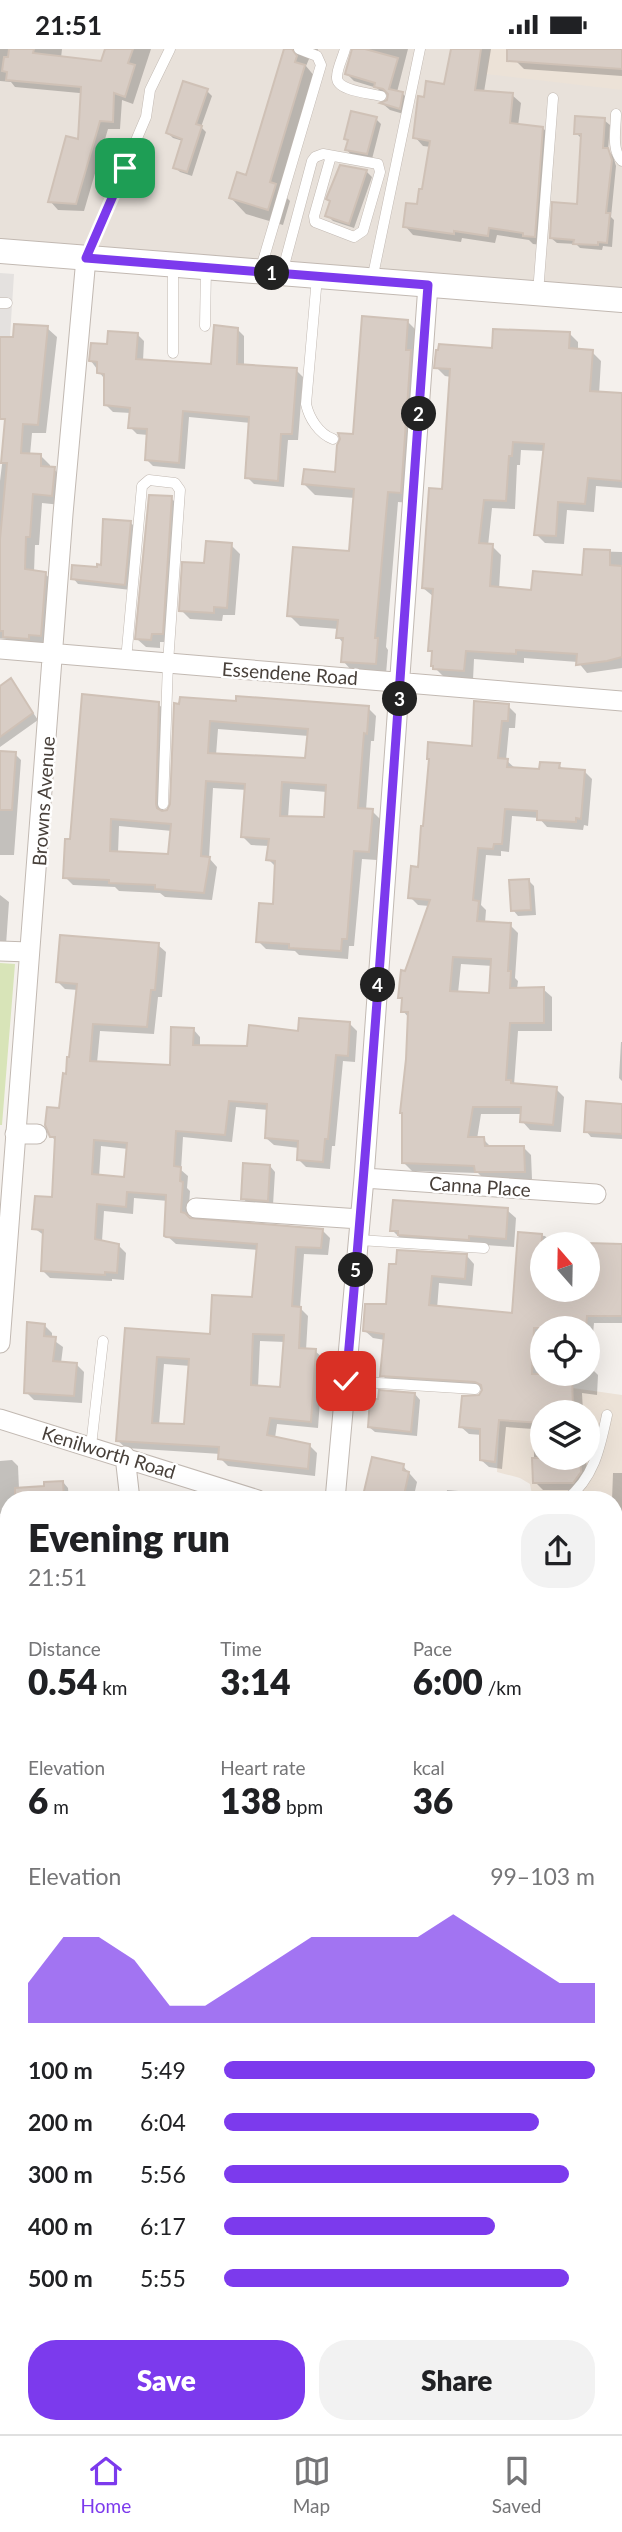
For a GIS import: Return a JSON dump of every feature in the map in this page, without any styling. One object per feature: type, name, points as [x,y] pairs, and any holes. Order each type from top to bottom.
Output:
[{"type":"street","points":[[0,251],[622,300]]},
{"type":"street","name":"Browns Avenue","points":[[0,1343],[86,258]]},
{"type":"street","points":[[336,1491],[359,1240],[402,681],[428,285]]},
{"type":"street","name":"Essendene Road","points":[[0,649],[622,701]]},
{"type":"street","points":[[0,951],[29,952]]},
{"type":"street","points":[[15,1134],[37,1134]]},
{"type":"street","name":"Canna Place","points":[[364,1178],[596,1194]]},
{"type":"street","points":[[196,1208],[360,1219]]},
{"type":"street","name":"Kenilworth Road","points":[[0,1419],[231,1491]]},
{"type":"street","points":[[125,1456],[129,1491]]},
{"type":"lane","points":[[86,258],[146,117],[150,90],[170,49]]},
{"type":"lane","points":[[271,273],[321,65],[317,56],[299,49]]},
{"type":"lane","points":[[345,49],[337,78],[338,84],[381,96]]},
{"type":"lane","points":[[372,281],[420,49]]},
{"type":"lane","points":[[538,293],[554,98]]},
{"type":"lane","points":[[616,114],[615,146],[622,161]]},
{"type":"lane","points":[[271,273],[312,161],[319,155],[331,156],[378,164],[380,167],[363,231],[357,236],[316,224],[313,218],[331,156]]},
{"type":"lane","points":[[173,265],[173,353]]},
{"type":"lane","points":[[205,326],[206,267]]},
{"type":"lane","points":[[317,277],[306,404],[321,432],[333,439]]},
{"type":"lane","points":[[126,660],[142,486],[149,480],[175,483],[180,489],[168,663],[163,804]]},
{"type":"lane","points":[[359,1240],[484,1248]]},
{"type":"lane","points":[[90,1446],[103,1341]]},
{"type":"lane","points":[[346,1381],[475,1389]]},
{"type":"lane","points":[[575,1491],[593,1468],[607,1415]]},
{"type":"shaded area","points":[[0,49],[622,49],[622,289],[0,241]]},
{"type":"shaded area","points":[[490,49],[622,49],[622,90],[486,74]]},
{"type":"shaded area","points":[[0,273],[14,274],[10,337],[0,337]]},
{"type":"shaded area","points":[[502,1378],[530,1382],[530,1386],[558,1386],[622,1395],[622,1491],[531,1491],[530,1484],[520,1478],[497,1472]]},
{"type":"green space","points":[[0,963],[15,964],[2,1125],[0,1125]]},
{"type":"building","points":[[9,49],[34,49],[33,53],[101,61],[105,49],[133,49],[128,63],[135,65],[125,97],[114,93],[113,122],[100,121],[76,204],[48,202],[66,136],[78,139],[81,87],[6,80],[7,72],[2,71],[4,57],[8,57]]},
{"type":"building","points":[[284,49],[292,49],[297,56],[295,62],[305,65],[270,182],[276,184],[268,210],[229,198],[237,172],[246,175]]},
{"type":"building","points":[[352,49],[365,49],[398,58],[389,89],[403,92],[400,109],[380,103],[387,100],[388,94],[383,89],[374,87],[375,83],[345,74]]},
{"type":"building","points":[[451,49],[481,49],[475,90],[513,93],[510,123],[543,127],[535,237],[489,228],[488,236],[403,227],[406,203],[417,204],[419,189],[422,189],[430,141],[413,138],[418,96],[424,97],[426,81],[444,84]]},
{"type":"building","points":[[507,49],[622,49],[622,69],[507,61]]},
{"type":"building","points":[[183,81],[208,89],[196,124],[202,126],[187,172],[173,168],[182,139],[166,133]]},
{"type":"building","points":[[351,111],[377,117],[367,154],[345,150],[348,140],[344,139]]},
{"type":"building","points":[[575,116],[605,118],[603,148],[608,148],[612,160],[606,213],[610,213],[607,243],[598,242],[598,245],[573,244],[574,240],[550,238],[552,202],[577,204],[581,134],[574,134]]},
{"type":"building","points":[[340,165],[367,170],[349,224],[325,216],[330,201],[326,199]]},
{"type":"building","points":[[362,316],[408,320],[406,350],[411,350],[401,493],[388,492],[375,638],[378,638],[376,664],[341,662],[343,638],[336,638],[338,620],[287,616],[293,547],[349,551],[354,489],[302,484],[304,469],[335,472],[340,439],[338,433],[353,434]]},
{"type":"building","points":[[14,324],[48,326],[38,425],[23,424],[21,453],[41,454],[41,466],[55,467],[52,496],[33,494],[30,537],[26,537],[25,569],[46,572],[41,636],[29,635],[29,639],[3,637],[3,631],[0,631],[0,539],[7,463],[1,463],[5,419],[0,419],[0,337],[13,337]]},
{"type":"building","points":[[214,325],[238,328],[237,364],[297,368],[292,434],[281,434],[278,481],[245,478],[249,417],[183,411],[179,463],[145,460],[147,429],[128,428],[130,408],[104,405],[104,374],[97,373],[97,362],[89,361],[91,343],[107,344],[108,331],[138,333],[136,359],[211,364]]},
{"type":"building","points":[[493,329],[570,332],[569,348],[593,350],[590,391],[622,393],[622,481],[588,478],[585,504],[558,502],[556,536],[534,535],[544,444],[513,442],[512,456],[509,456],[506,501],[484,500],[479,543],[493,544],[490,586],[531,590],[533,571],[582,575],[584,549],[610,550],[610,565],[622,566],[622,657],[576,665],[577,654],[516,650],[516,654],[466,651],[464,671],[433,669],[431,666],[432,651],[428,651],[433,589],[422,588],[429,488],[442,489],[450,369],[434,368],[436,350],[439,344],[492,348]]},
{"type":"building","points":[[149,495],[172,496],[163,634],[152,634],[151,640],[135,639]]},
{"type":"building","points":[[103,519],[131,521],[125,585],[71,579],[72,565],[101,565]]},
{"type":"building","points":[[206,541],[232,543],[227,608],[214,607],[214,613],[179,611],[182,562],[204,563]]},
{"type":"building","points":[[11,678],[33,713],[0,737],[0,686]]},
{"type":"building","points":[[82,694],[159,702],[156,804],[162,811],[167,810],[170,804],[174,703],[179,704],[180,697],[236,701],[236,696],[369,706],[358,808],[373,809],[369,852],[354,851],[347,939],[342,939],[341,951],[289,948],[289,944],[256,942],[259,903],[273,904],[275,861],[266,860],[269,839],[241,837],[245,784],[206,781],[201,856],[210,857],[204,893],[155,889],[155,885],[109,883],[109,880],[63,878],[65,839],[70,839]],"holes":[[[210,721],[308,729],[305,758],[208,753]],[[282,782],[326,785],[324,817],[280,816]],[[111,819],[171,824],[168,854],[110,851]]]},
{"type":"building","points":[[474,701],[509,704],[508,721],[502,721],[498,758],[508,759],[507,767],[539,769],[540,762],[560,763],[559,768],[585,770],[581,819],[576,818],[576,822],[537,820],[537,811],[505,809],[502,844],[494,844],[493,849],[478,848],[473,900],[479,901],[477,921],[511,923],[508,971],[511,971],[510,988],[544,987],[544,1023],[510,1023],[506,1080],[511,1080],[511,1083],[557,1087],[553,1125],[520,1122],[521,1107],[473,1107],[468,1137],[484,1137],[485,1146],[524,1146],[525,1172],[475,1172],[474,1166],[402,1163],[400,1113],[408,1012],[401,1012],[402,998],[398,998],[401,970],[405,971],[430,900],[408,898],[411,866],[418,867],[429,759],[428,742],[472,746]],"holes":[[[453,957],[491,959],[489,993],[450,991]]]},
{"type":"building","points":[[0,751],[16,752],[12,810],[0,810]]},
{"type":"building","points":[[529,879],[531,910],[511,911],[509,880]]},
{"type":"building","points":[[60,935],[159,943],[155,990],[151,990],[147,1027],[93,1024],[90,1061],[170,1065],[171,1027],[194,1028],[193,1045],[247,1046],[249,1025],[298,1031],[299,1018],[350,1022],[348,1056],[336,1055],[328,1139],[325,1139],[323,1162],[297,1160],[298,1141],[265,1138],[267,1104],[229,1101],[225,1135],[176,1131],[174,1166],[181,1167],[181,1212],[190,1218],[323,1229],[321,1248],[296,1247],[292,1306],[301,1307],[299,1348],[316,1349],[311,1422],[270,1418],[267,1435],[310,1444],[308,1469],[218,1459],[219,1447],[116,1441],[125,1328],[210,1334],[212,1295],[252,1297],[257,1244],[166,1237],[166,1195],[127,1192],[126,1207],[97,1204],[95,1239],[119,1244],[117,1273],[105,1272],[105,1275],[41,1271],[43,1230],[32,1229],[35,1196],[52,1197],[55,1137],[50,1137],[45,1125],[47,1107],[59,1108],[63,1073],[66,1074],[69,1057],[77,984],[56,982]],"holes":[[[94,1140],[127,1143],[124,1177],[92,1174]],[[253,1334],[284,1335],[280,1387],[251,1385]],[[157,1357],[189,1359],[184,1424],[152,1423]]]},
{"type":"building","points":[[586,1101],[622,1104],[622,1134],[584,1132]]},
{"type":"building","points":[[243,1163],[270,1165],[268,1201],[241,1199]]},
{"type":"building","points":[[393,1200],[508,1208],[506,1239],[469,1236],[469,1240],[398,1235],[398,1231],[390,1231]]},
{"type":"building","points":[[518,1232],[530,1233],[530,1302],[600,1302],[600,1243],[622,1244],[622,1316],[530,1316],[530,1386],[572,1386],[573,1400],[530,1400],[530,1422],[499,1420],[495,1462],[480,1460],[480,1429],[459,1427],[462,1396],[479,1395],[481,1385],[475,1382],[380,1376],[384,1334],[363,1331],[365,1304],[386,1304],[389,1264],[396,1264],[397,1250],[467,1254],[465,1279],[432,1276],[429,1305],[512,1313]]},
{"type":"building","points":[[27,1322],[45,1324],[44,1336],[56,1337],[53,1361],[77,1363],[74,1396],[24,1393]]},
{"type":"building","points":[[379,1390],[415,1393],[411,1432],[368,1427],[370,1399],[378,1399]]},
{"type":"building","points":[[372,1457],[404,1464],[403,1470],[409,1472],[405,1491],[364,1491]]},
{"type":"building","points":[[532,1470],[581,1470],[573,1483],[533,1483]]},
{"type":"building","points":[[63,1481],[64,1491],[15,1491],[15,1488],[44,1486],[44,1482]]},
{"type":"route","points":[[125,168],[86,258],[428,285],[402,681],[346,1381]]}]
